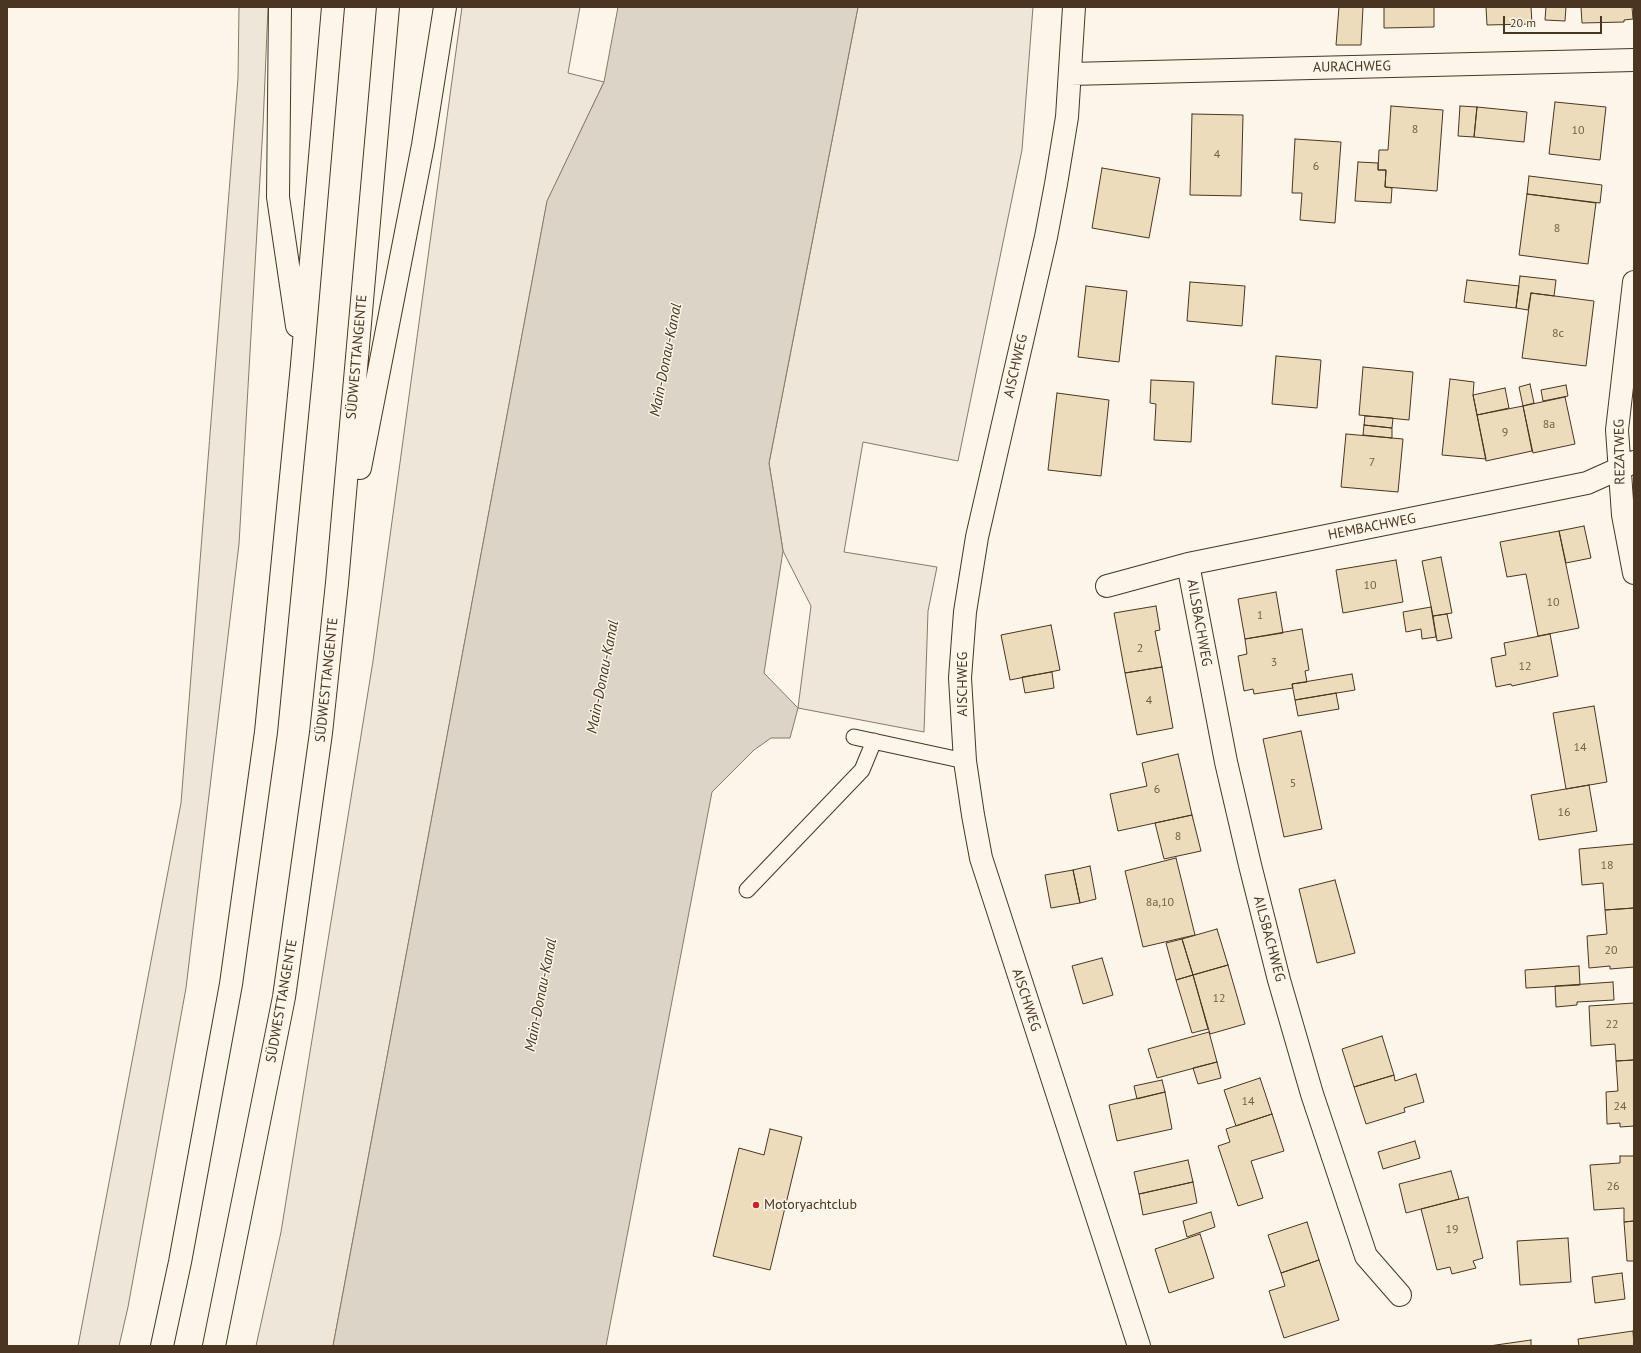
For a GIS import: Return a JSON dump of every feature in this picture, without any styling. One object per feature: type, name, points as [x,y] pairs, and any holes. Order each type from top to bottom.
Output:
[{"type":"main road","points":[[280,7],[278,197],[302,365]]},
{"type":"main road","points":[[162,1346],[182,1254],[231,984],[266,732],[302,365],[333,7]]},
{"type":"main road","name":"SÜDWESTTANGENTE","points":[[214,1346],[284,997],[321,733],[337,583],[388,7]]},
{"type":"main road","points":[[337,583],[423,145],[445,7]]},
{"type":"main road","name":"AISCHWEG","points":[[1074,7],[1067,117],[1046,237],[977,537],[965,612],[960,678],[965,761],[973,815],[982,858],[992,895],[1139,1346]]},
{"type":"main road","name":"AURACHWEG","points":[[1070,74],[1634,60]]},
{"type":"main road","name":"REZATWEG","points":[[1634,282],[1617,430],[1626,466],[1623,515],[1634,573]]},
{"type":"main road","name":"HEMBACHWEG","points":[[1107,586],[1188,564],[1588,483],[1626,466]]},
{"type":"main road","name":"AILSBACHWEG","points":[[1188,564],[1226,762],[1250,865],[1281,987],[1312,1094],[1366,1256],[1400,1295]]},
{"type":"lane","points":[[854,736],[965,761]]},
{"type":"lane","points":[[747,890],[862,770],[874,741]]},
{"type":"shaded area","points":[[239,7],[268,7],[263,126],[239,544],[186,988],[128,1307],[119,1346],[78,1346],[181,803],[238,78]]},
{"type":"shaded area","points":[[462,7],[580,7],[568,73],[604,82],[547,202],[333,1346],[256,1346],[281,1232],[373,661]]},
{"type":"shaded area","points":[[858,7],[1033,7],[1022,150],[958,461],[863,442],[844,552],[937,567],[928,611],[924,732],[798,708],[811,606],[783,551],[769,463]]},
{"type":"water","name":"Main-Donau-Kanal","points":[[618,7],[858,7],[769,463],[783,551],[764,673],[798,708],[790,738],[771,738],[754,750],[712,792],[606,1346],[333,1346],[547,201],[604,82]]},
{"type":"building","points":[[1339,7],[1363,7],[1361,45],[1336,45]]},
{"type":"building","points":[[1384,7],[1434,7],[1434,27],[1384,28]]},
{"type":"building","points":[[1486,7],[1531,7],[1532,24],[1487,25]]},
{"type":"building","points":[[1546,7],[1566,7],[1565,21],[1545,20]]},
{"type":"building","points":[[1581,7],[1632,7],[1633,19],[1624,20],[1624,22],[1582,23]]},
{"type":"building","points":[[1555,102],[1606,107],[1600,160],[1549,154]]},
{"type":"building","points":[[1391,106],[1443,110],[1437,191],[1385,187],[1386,170],[1378,170],[1379,150],[1388,150]]},
{"type":"building","points":[[1460,106],[1477,107],[1474,137],[1458,136]]},
{"type":"building","points":[[1477,107],[1527,112],[1524,142],[1474,137]]},
{"type":"building","points":[[1192,114],[1243,115],[1241,196],[1190,195]]},
{"type":"building","points":[[1295,139],[1341,142],[1335,223],[1300,220],[1302,193],[1292,193]]},
{"type":"building","points":[[1358,162],[1378,163],[1378,170],[1386,170],[1385,187],[1392,188],[1391,203],[1355,201]]},
{"type":"building","points":[[1102,168],[1160,178],[1149,238],[1092,228]]},
{"type":"building","points":[[1529,176],[1602,185],[1600,203],[1527,194]]},
{"type":"building","points":[[1527,194],[1596,203],[1588,264],[1519,255]]},
{"type":"building","points":[[1520,276],[1556,280],[1554,296],[1531,293],[1528,310],[1516,308]]},
{"type":"building","points":[[1467,280],[1519,286],[1516,308],[1464,302]]},
{"type":"building","points":[[1190,282],[1245,286],[1242,326],[1187,321]]},
{"type":"building","points":[[1086,286],[1127,291],[1119,362],[1078,357]]},
{"type":"building","points":[[1531,293],[1594,301],[1586,366],[1522,358]]},
{"type":"building","points":[[1276,356],[1321,360],[1317,408],[1272,404]]},
{"type":"building","points":[[1363,367],[1413,372],[1409,420],[1359,415]]},
{"type":"building","points":[[1450,379],[1474,382],[1473,395],[1486,459],[1442,455]]},
{"type":"building","points":[[1151,380],[1194,382],[1191,442],[1154,440],[1156,404],[1150,403]]},
{"type":"building","points":[[1530,384],[1534,403],[1523,406],[1519,387]]},
{"type":"building","points":[[1566,385],[1568,396],[1543,401],[1541,390]]},
{"type":"building","points":[[1505,388],[1509,408],[1477,415],[1473,395]]},
{"type":"building","points":[[1057,393],[1109,400],[1101,476],[1048,470]]},
{"type":"building","points":[[1565,397],[1575,444],[1533,453],[1523,406]]},
{"type":"building","points":[[1523,406],[1532,451],[1486,461],[1477,415]]},
{"type":"building","points":[[1365,416],[1393,418],[1392,428],[1364,425]]},
{"type":"building","points":[[1364,425],[1392,428],[1392,438],[1363,435]]},
{"type":"building","points":[[1346,434],[1403,439],[1398,492],[1341,487]]},
{"type":"building","points":[[1584,526],[1591,558],[1566,563],[1559,531]]},
{"type":"building","points":[[1559,531],[1579,628],[1538,636],[1526,574],[1507,577],[1500,542]]},
{"type":"building","points":[[1441,557],[1452,613],[1433,616],[1422,561]]},
{"type":"building","points":[[1396,560],[1403,602],[1343,613],[1336,570]]},
{"type":"building","points":[[1276,592],[1283,633],[1245,639],[1238,599]]},
{"type":"building","points":[[1156,606],[1160,630],[1155,631],[1162,667],[1125,673],[1114,613]]},
{"type":"building","points":[[1431,607],[1436,637],[1422,639],[1421,629],[1406,632],[1403,612]]},
{"type":"building","points":[[1447,614],[1452,638],[1437,641],[1433,616]]},
{"type":"building","points":[[1051,625],[1060,670],[1010,680],[1001,635]]},
{"type":"building","points":[[1302,629],[1309,670],[1305,671],[1307,682],[1292,684],[1293,688],[1254,694],[1253,689],[1244,691],[1238,656],[1247,654],[1245,639]]},
{"type":"building","points":[[1550,634],[1558,676],[1512,686],[1511,684],[1496,687],[1491,658],[1506,655],[1504,643]]},
{"type":"building","points":[[1162,667],[1173,728],[1137,735],[1125,673]]},
{"type":"building","points":[[1052,672],[1054,688],[1025,693],[1022,677]]},
{"type":"building","points":[[1352,674],[1355,690],[1295,700],[1292,684]]},
{"type":"building","points":[[1336,693],[1339,709],[1298,716],[1295,700]]},
{"type":"building","points":[[1594,706],[1607,782],[1566,789],[1553,713]]},
{"type":"building","points":[[1301,731],[1322,829],[1284,837],[1263,739]]},
{"type":"building","points":[[1178,754],[1192,815],[1118,831],[1110,794],[1147,786],[1142,763]]},
{"type":"building","points":[[1589,785],[1597,831],[1539,840],[1531,795]]},
{"type":"building","points":[[1192,815],[1201,851],[1164,859],[1155,823]]},
{"type":"building","points":[[1634,844],[1634,908],[1605,910],[1603,883],[1582,885],[1579,849]]},
{"type":"building","points":[[1176,858],[1195,935],[1143,947],[1125,871]]},
{"type":"building","points":[[1090,866],[1096,899],[1080,903],[1073,870]]},
{"type":"building","points":[[1073,870],[1080,903],[1051,908],[1045,875]]},
{"type":"building","points":[[1335,880],[1355,953],[1317,963],[1299,889]]},
{"type":"building","points":[[1634,908],[1634,967],[1610,969],[1610,966],[1589,968],[1587,936],[1607,934],[1605,910]]},
{"type":"building","points":[[1217,929],[1228,965],[1193,975],[1182,939]]},
{"type":"building","points":[[1182,939],[1193,975],[1176,980],[1166,943]]},
{"type":"building","points":[[1102,958],[1113,995],[1083,1004],[1072,966]]},
{"type":"building","points":[[1228,965],[1245,1024],[1210,1034],[1193,975]]},
{"type":"building","points":[[1579,966],[1580,985],[1526,988],[1525,970]]},
{"type":"building","points":[[1193,975],[1208,1029],[1192,1033],[1176,980]]},
{"type":"building","points":[[1613,982],[1614,1000],[1577,1002],[1577,1005],[1556,1007],[1555,986]]},
{"type":"building","points":[[1634,1003],[1634,1060],[1616,1061],[1615,1044],[1591,1046],[1589,1006]]},
{"type":"building","points":[[1209,1032],[1217,1062],[1157,1078],[1148,1049]]},
{"type":"building","points":[[1382,1036],[1394,1075],[1354,1087],[1342,1049]]},
{"type":"building","points":[[1634,1060],[1634,1126],[1620,1127],[1620,1123],[1607,1124],[1606,1092],[1618,1091],[1616,1061]]},
{"type":"building","points":[[1217,1062],[1221,1078],[1198,1084],[1193,1068]]},
{"type":"building","points":[[1416,1074],[1424,1102],[1404,1108],[1405,1112],[1366,1124],[1354,1087],[1394,1075],[1395,1081]]},
{"type":"building","points":[[1260,1078],[1272,1114],[1236,1126],[1224,1090]]},
{"type":"building","points":[[1162,1080],[1165,1092],[1137,1099],[1134,1086]]},
{"type":"building","points":[[1165,1092],[1172,1129],[1117,1141],[1109,1105]]},
{"type":"building","points":[[1272,1114],[1284,1151],[1251,1161],[1263,1198],[1238,1206],[1218,1146],[1230,1142],[1226,1129]]},
{"type":"building","name":"Motoryachtclub","points":[[770,1129],[802,1137],[770,1270],[713,1256],[739,1148],[764,1155]]},
{"type":"building","points":[[1415,1141],[1420,1158],[1383,1169],[1378,1152]]},
{"type":"building","points":[[1620,1156],[1634,1156],[1634,1221],[1624,1222],[1624,1208],[1594,1210],[1590,1165],[1620,1163]]},
{"type":"building","points":[[1188,1160],[1193,1182],[1139,1194],[1134,1172]]},
{"type":"building","points":[[1451,1171],[1459,1199],[1406,1213],[1399,1184]]},
{"type":"building","points":[[1193,1182],[1197,1203],[1143,1215],[1139,1194]]},
{"type":"building","points":[[1468,1197],[1483,1258],[1473,1261],[1476,1268],[1452,1274],[1450,1267],[1437,1270],[1421,1209]]},
{"type":"building","points":[[1211,1212],[1215,1227],[1187,1237],[1183,1221]]},
{"type":"building","points":[[1634,1221],[1634,1261],[1627,1261],[1624,1222]]},
{"type":"building","points":[[1307,1222],[1319,1260],[1281,1273],[1268,1235]]},
{"type":"building","points":[[1200,1234],[1214,1278],[1169,1293],[1155,1249]]},
{"type":"building","points":[[1568,1238],[1571,1282],[1520,1285],[1517,1241]]},
{"type":"building","points":[[1319,1260],[1339,1320],[1284,1338],[1269,1291],[1285,1286],[1281,1273]]},
{"type":"building","points":[[1622,1273],[1625,1299],[1595,1303],[1592,1277]]},
{"type":"building","points":[[1633,1331],[1634,1346],[1579,1346],[1578,1339]]},
{"type":"building","points":[[1531,1340],[1531,1346],[1489,1346]]},
{"type":"place","name":"Motoryachtclub","points":[[756,1205]]}]
